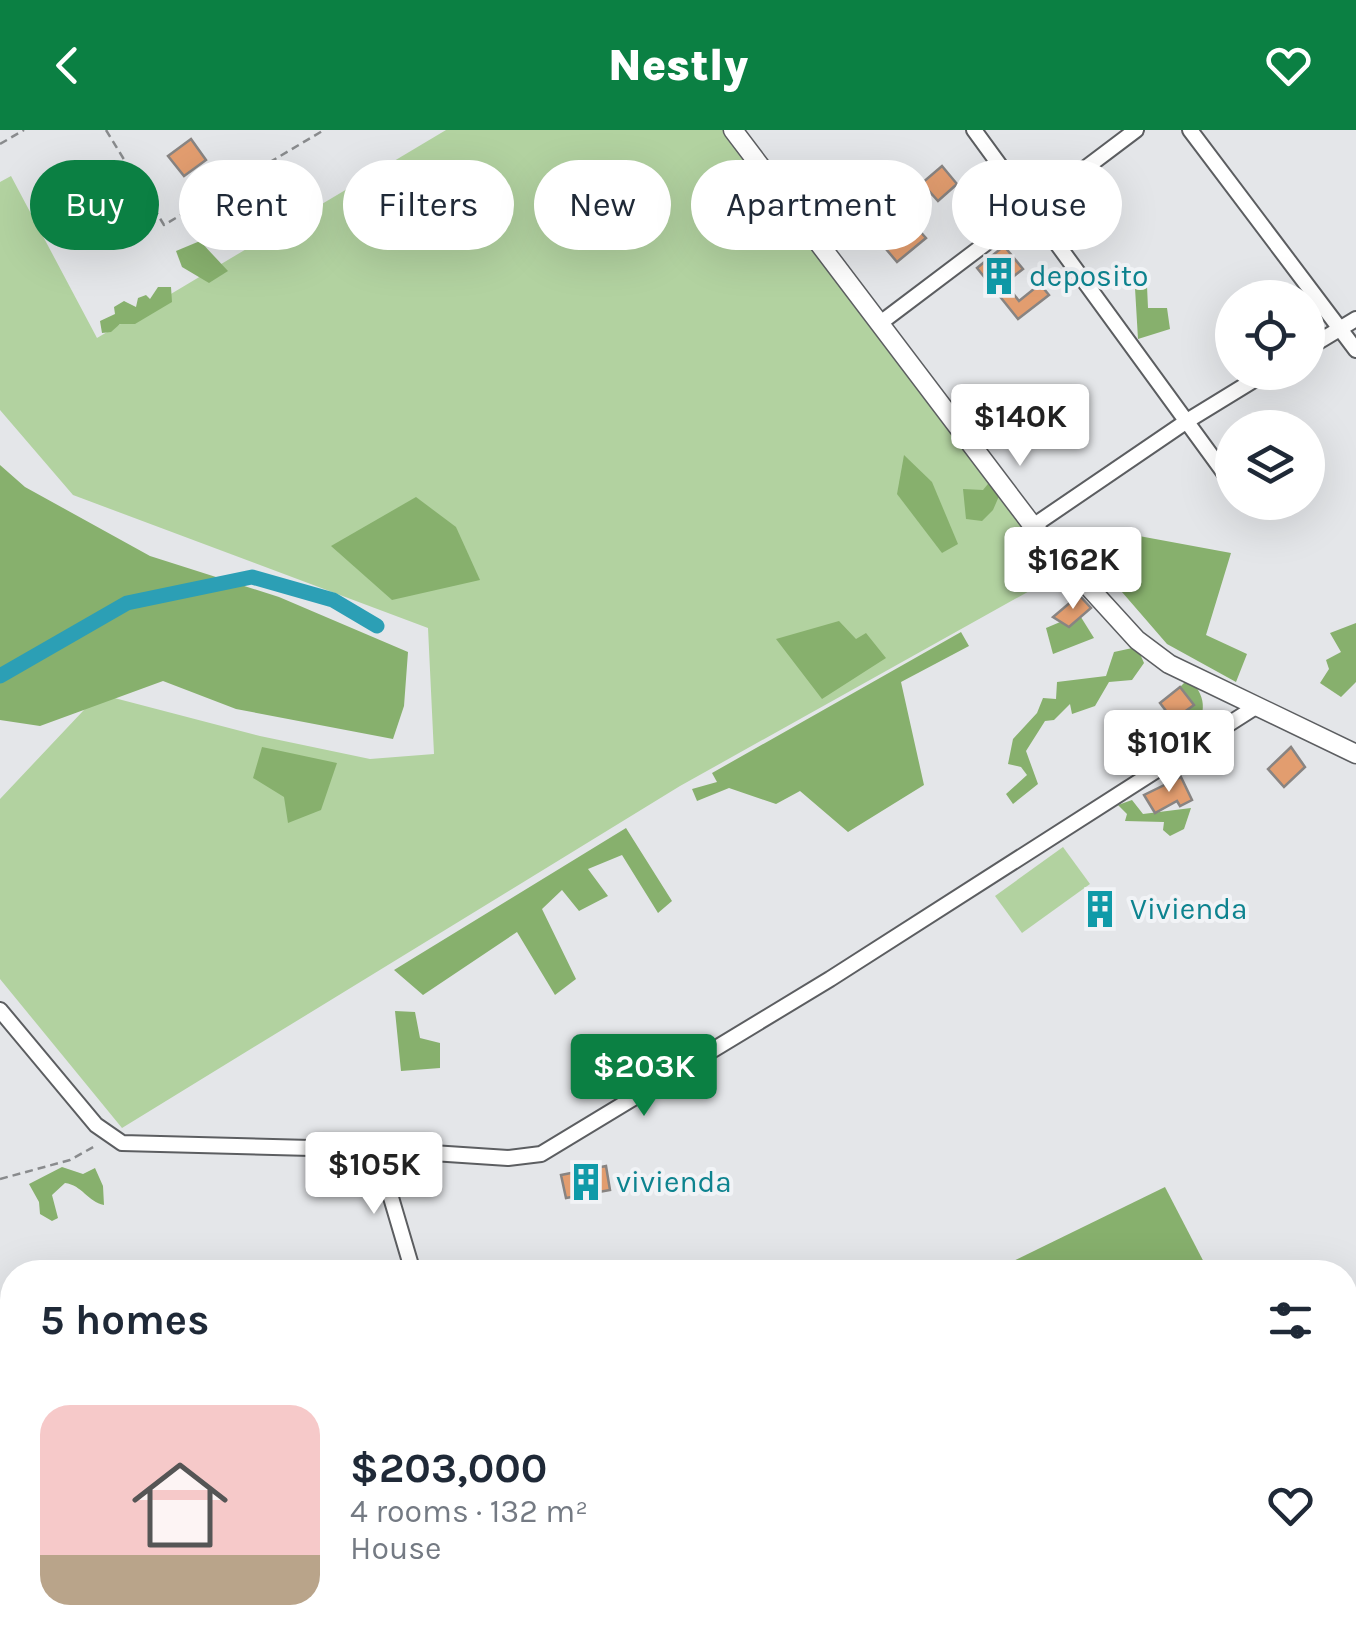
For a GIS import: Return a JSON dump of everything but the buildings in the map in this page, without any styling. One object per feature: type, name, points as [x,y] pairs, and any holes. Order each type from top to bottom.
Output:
[{"type":"street","points":[[733,130],[1033,526],[1137,640],[1170,664],[1356,754]]},
{"type":"street","points":[[974,130],[996,160]]},
{"type":"street","points":[[1096,160],[1136,130]]},
{"type":"street","points":[[1190,130],[1356,350]]},
{"type":"street","points":[[880,324],[977,250]]},
{"type":"street","points":[[1063,250],[1215,460]]},
{"type":"street","points":[[1325,337],[1356,319]]},
{"type":"street","points":[[1033,526],[1238,390]]},
{"type":"street","points":[[0,1010],[108,1136],[122,1143],[526,1158],[557,1147],[830,979],[1257,706]]},
{"type":"street","points":[[377,1150],[409,1260]]},
{"type":"path","points":[[0,144],[24,130]]},
{"type":"path","points":[[106,130],[164,225],[324,130]]},
{"type":"path","points":[[0,1180],[70,1160],[108,1136]]},
{"type":"green space","points":[[446,130],[741,130],[763,160],[691,160],[691,250],[830,250],[1067,570],[680,786],[122,1128],[0,979],[0,799],[99,694],[260,736],[370,759],[434,754],[428,628],[73,495],[0,410],[0,182],[11,176],[30,212],[30,250],[50,250],[97,338],[245,250],[323,250],[323,203],[343,191],[343,250],[514,250],[514,160],[396,160]]},
{"type":"green space","points":[[208,250],[228,271],[209,283],[182,267],[176,251]]},
{"type":"green space","points":[[1147,286],[1148,308],[1167,308],[1170,329],[1138,339],[1135,288]]},
{"type":"green space","points":[[158,287],[171,287],[172,302],[135,324],[120,324],[111,332],[102,333],[100,321],[115,314],[114,307],[124,301],[136,307],[138,298],[146,295],[150,299]]},
{"type":"green space","points":[[904,455],[932,482],[958,544],[942,553],[897,494]]},
{"type":"green space","points":[[0,465],[25,487],[150,556],[279,597],[408,652],[404,706],[393,739],[236,709],[163,681],[40,726],[0,720]]},
{"type":"green space","points":[[997,473],[1006,480],[993,510],[982,521],[966,519],[963,489],[983,490]]},
{"type":"green space","points":[[416,497],[456,527],[480,580],[392,600],[331,546]]},
{"type":"green space","points":[[1139,536],[1231,553],[1206,635],[1247,654],[1236,682],[1167,644],[1096,562]]},
{"type":"green space","points":[[1079,614],[1094,638],[1053,654],[1046,628]]},
{"type":"green space","points":[[839,621],[856,639],[866,633],[886,658],[822,699],[776,639]]},
{"type":"green space","points":[[1356,623],[1356,682],[1341,697],[1320,683],[1329,669],[1326,660],[1341,652],[1330,633]]},
{"type":"green space","points":[[961,632],[969,646],[901,682],[924,785],[848,832],[800,791],[776,804],[729,788],[697,801],[692,789],[717,782],[712,773]]},
{"type":"green space","points":[[1137,647],[1144,663],[1132,680],[1109,682],[1095,706],[1072,714],[1070,704],[1054,720],[1045,721],[1026,751],[1038,784],[1013,804],[1006,794],[1027,775],[1021,767],[1008,764],[1013,739],[1037,713],[1043,698],[1056,699],[1057,682],[1106,676],[1114,652]]},
{"type":"green space","points":[[1189,678],[1200,694],[1202,715],[1192,740],[1170,745],[1177,718],[1193,705],[1180,687]]},
{"type":"green space","points":[[262,747],[337,763],[321,810],[288,823],[284,797],[253,778]]},
{"type":"green space","points":[[1132,800],[1143,814],[1191,808],[1184,829],[1170,836],[1163,830],[1164,822],[1125,821],[1127,814],[1118,805]]},
{"type":"green space","points":[[626,828],[672,901],[658,913],[622,855],[588,869],[608,896],[579,911],[562,890],[542,909],[576,979],[555,995],[517,932],[423,995],[394,970]]},
{"type":"green space","points":[[1063,847],[1090,884],[1022,933],[995,896]]},
{"type":"green space","points":[[395,1011],[415,1012],[420,1038],[440,1043],[440,1068],[401,1071]]},
{"type":"green space","points":[[62,1167],[83,1174],[95,1168],[103,1186],[104,1205],[65,1183],[52,1195],[58,1218],[52,1221],[40,1214],[39,1202],[29,1184]]},
{"type":"green space","points":[[1165,1187],[1203,1260],[1016,1260]]},
{"type":"waterway","points":[[0,676],[127,603],[252,577],[333,600],[377,626]]},
{"type":"place","name":"deposito","points":[[999,276]]},
{"type":"place","name":"Vivienda","points":[[1100,909]]},
{"type":"place","name":"vivienda","points":[[586,1182]]}]
